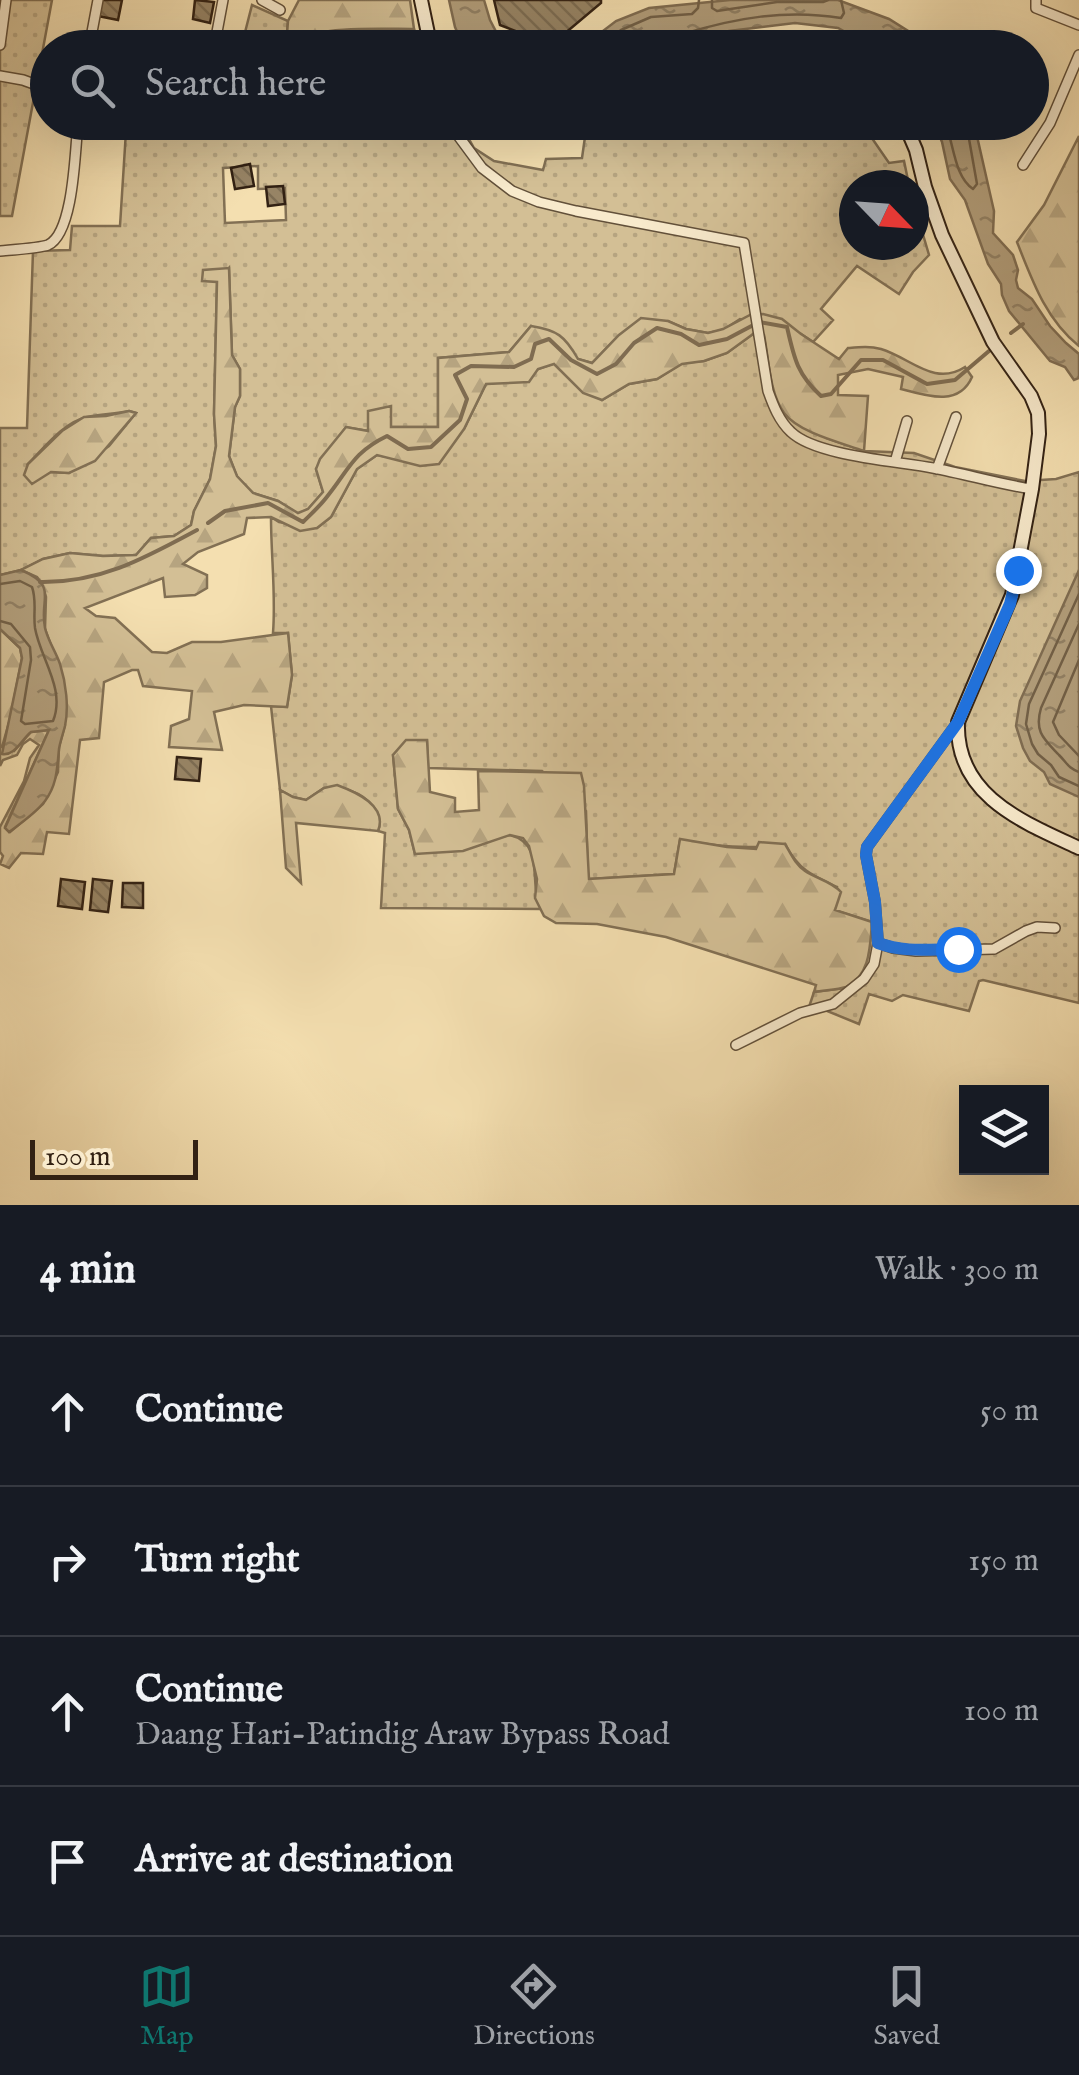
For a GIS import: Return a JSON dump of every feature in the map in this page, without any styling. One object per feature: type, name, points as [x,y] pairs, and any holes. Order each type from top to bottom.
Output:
[{"type":"main road","points":[[422,0],[427,30]]},
{"type":"main road","points":[[912,140],[942,235],[993,342],[1031,396],[1038,413],[1032,489],[1010,604],[958,722],[957,741],[971,776],[985,794],[1022,822],[1079,848]]},
{"type":"street","points":[[0,44],[6,0]]},
{"type":"street","points":[[92,30],[98,0]]},
{"type":"street","points":[[217,30],[223,0]]},
{"type":"street","points":[[262,0],[280,10]]},
{"type":"street","points":[[1036,0],[1038,10],[1079,25]]},
{"type":"street","points":[[1049,125],[1079,54]]},
{"type":"street","points":[[0,76],[30,83]]},
{"type":"street","points":[[0,252],[53,242],[68,217],[76,140]]},
{"type":"street","points":[[461,140],[482,168],[512,191],[539,202],[744,243],[768,391],[792,434],[838,452],[1032,489]]},
{"type":"street","points":[[1023,164],[1039,140]]},
{"type":"street","points":[[937,469],[956,417]]},
{"type":"street","points":[[895,462],[907,421]]},
{"type":"street","points":[[736,1045],[800,1012],[833,1004],[864,979],[874,964],[878,943],[867,847],[958,722]]},
{"type":"street","points":[[878,943],[916,951],[994,949],[1026,931],[1055,928]]},
{"type":"green space","points":[[0,0],[52,0],[46,30],[30,30],[30,119],[12,216],[0,216]]},
{"type":"green space","points":[[299,0],[410,0],[414,29],[287,30]]},
{"type":"green space","points":[[252,5],[288,21],[287,30],[246,30]]},
{"type":"green space","points":[[1079,136],[1079,346],[1049,312],[1017,242],[1044,205]]},
{"type":"green space","points":[[125,140],[470,140],[474,148],[494,161],[543,170],[546,159],[582,158],[585,140],[873,140],[889,163],[904,161],[906,170],[839,170],[839,260],[924,260],[899,294],[857,266],[821,309],[833,320],[813,342],[801,334],[740,319],[723,330],[708,333],[668,321],[619,335],[592,363],[578,359],[531,326],[509,352],[438,358],[438,427],[368,431],[346,427],[316,469],[323,492],[298,514],[278,501],[253,493],[237,477],[229,456],[240,396],[240,369],[232,355],[229,268],[217,282],[216,446],[210,479],[191,525],[174,536],[151,538],[136,555],[70,553],[0,575],[0,428],[27,428],[33,251],[70,250],[72,226],[120,226]],"holes":[[[258,166],[258,189],[285,188],[286,220],[225,223],[223,168]],[[136,413],[109,446],[69,473],[28,464],[70,424],[92,416]]]},
{"type":"green space","points":[[229,268],[232,355],[240,369],[240,396],[229,456],[237,476],[253,493],[298,513],[308,509],[323,492],[316,469],[346,427],[368,431],[368,411],[391,406],[391,427],[438,427],[438,358],[509,352],[531,326],[559,335],[578,359],[592,363],[641,318],[708,333],[750,315],[763,314],[782,319],[839,359],[848,348],[873,347],[933,372],[943,374],[965,367],[972,377],[959,393],[941,397],[901,389],[903,377],[868,369],[838,375],[838,395],[868,396],[864,451],[810,432],[784,413],[772,385],[764,335],[753,334],[727,353],[682,364],[657,379],[629,384],[602,400],[583,393],[554,364],[538,369],[529,382],[486,384],[464,429],[439,464],[420,466],[377,455],[357,469],[331,517],[317,528],[300,531],[271,517],[247,518],[244,534],[198,552],[183,564],[207,575],[207,588],[195,595],[165,597],[163,578],[85,608],[96,616],[115,618],[152,652],[167,653],[192,642],[288,633],[292,675],[287,707],[244,705],[214,712],[222,750],[169,747],[171,726],[189,719],[192,691],[143,686],[138,670],[104,682],[99,738],[80,740],[69,834],[47,832],[43,854],[21,853],[9,868],[0,864],[0,827],[39,745],[30,739],[17,755],[3,760],[0,766],[0,629],[20,648],[22,658],[2,747],[14,751],[31,732],[49,730],[5,827],[10,832],[43,804],[58,772],[65,725],[45,629],[46,597],[37,577],[21,570],[43,559],[70,553],[136,555],[151,538],[174,536],[191,525],[210,479],[216,446],[217,282],[202,281],[203,270]]},
{"type":"green space","points":[[753,334],[765,335],[776,394],[826,438],[864,451],[914,453],[955,467],[1025,481],[1056,479],[1079,472],[1079,1003],[983,980],[979,981],[969,1011],[903,995],[892,1001],[869,994],[859,1024],[810,1004],[814,992],[844,988],[872,922],[834,910],[837,887],[806,871],[785,844],[758,847],[680,840],[674,874],[588,879],[586,811],[542,771],[428,768],[427,741],[393,755],[398,809],[415,854],[510,835],[521,840],[532,856],[541,909],[381,908],[385,833],[378,831],[379,818],[374,807],[345,789],[324,788],[306,800],[280,790],[271,706],[287,707],[292,675],[288,633],[273,633],[271,517],[279,522],[317,528],[331,517],[357,469],[377,455],[398,459],[464,429],[486,384],[555,363],[602,400],[629,384],[657,379],[682,363],[727,353]]},
{"type":"green space","points":[[136,413],[95,461],[69,473],[51,472],[32,484],[24,475],[28,464],[62,431],[84,417]]},
{"type":"green space","points":[[406,740],[427,740],[430,792],[455,798],[455,812],[479,810],[478,771],[581,773],[589,879],[674,874],[680,839],[756,849],[759,842],[785,844],[802,868],[841,892],[835,910],[872,922],[865,967],[846,987],[814,992],[816,985],[666,937],[597,924],[556,923],[544,916],[535,898],[537,879],[529,846],[523,838],[510,835],[463,851],[415,854],[398,809],[393,755]]},
{"type":"green space","points":[[337,785],[374,807],[380,822],[378,831],[296,823],[301,883],[286,868],[280,790],[306,800]]},
{"type":"water","points":[[449,0],[484,0],[495,30],[456,30]]},
{"type":"water","points":[[730,0],[838,0],[889,19],[907,30],[842,30],[795,23],[737,30],[604,30],[649,8]]},
{"type":"water","points":[[978,140],[994,211],[993,233],[1013,255],[1018,288],[1079,354],[1079,378],[1074,380],[1065,367],[1050,361],[1009,311],[965,200],[950,179],[942,142]]},
{"type":"water","points":[[21,570],[44,587],[45,628],[62,671],[67,711],[52,789],[37,810],[9,832],[5,828],[49,730],[31,732],[14,750],[2,754],[22,658],[20,648],[0,629],[0,575]]},
{"type":"water","points":[[1079,570],[1079,797],[1050,784],[1044,772],[1030,761],[1016,726],[1020,701]]},
{"type":"building","points":[[102,0],[122,0],[118,20],[98,16]]},
{"type":"building","points":[[195,0],[214,2],[210,23],[193,19]]},
{"type":"building","points":[[494,0],[601,0],[569,30],[513,30],[500,25]]},
{"type":"building","points":[[250,164],[254,186],[235,189],[231,168]]},
{"type":"building","points":[[283,186],[285,204],[268,206],[266,187]]},
{"type":"building","points":[[177,757],[201,759],[199,781],[175,779]]},
{"type":"building","points":[[61,879],[85,882],[82,909],[58,906]]},
{"type":"building","points":[[93,879],[112,881],[108,912],[90,910]]},
{"type":"building","points":[[123,883],[143,883],[143,908],[122,907]]},
{"type":"waterway","points":[[208,523],[225,511],[268,503],[303,522],[358,456],[375,442],[387,436],[408,449],[431,447],[460,420],[467,399],[455,375],[471,366],[514,367],[531,359],[535,344],[549,339],[571,360],[597,374],[616,364],[634,343],[657,328],[681,334],[699,345],[727,339],[759,322],[787,327],[798,365],[821,396],[831,394],[861,360],[883,360],[927,384],[955,380],[989,351]]},
{"type":"waterway","points":[[1011,333],[1023,324]]},
{"type":"waterway","points":[[40,582],[103,573],[141,559],[197,530]]},
{"type":"route","points":[[958,949],[916,951],[878,943],[867,847],[958,722],[1010,604],[1018,570]]}]
